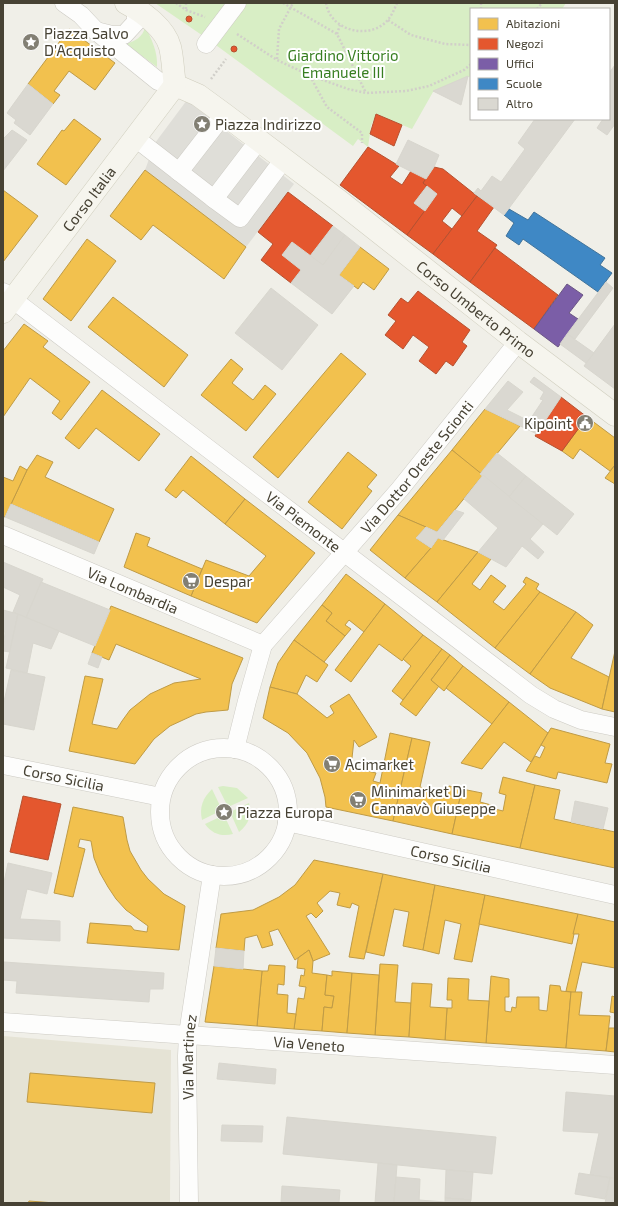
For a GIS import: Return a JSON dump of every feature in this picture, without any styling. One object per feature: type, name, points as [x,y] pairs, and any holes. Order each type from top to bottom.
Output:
[{"type":"street","points":[[64,3],[81,15],[96,31],[158,81],[175,85],[170,46],[158,25],[131,6]]},
{"type":"street","points":[[206,44],[237,3]]},
{"type":"street","points":[[96,31],[112,35],[124,35],[136,22],[131,6]]},
{"type":"street","name":"Corso Umberto Primo","points":[[175,85],[198,95],[259,140],[338,200],[518,342],[615,415]]},
{"type":"street","name":"Corso Italia","points":[[6,301],[175,85]]},
{"type":"street","points":[[180,172],[224,114]]},
{"type":"street","points":[[134,137],[240,218],[284,159]]},
{"type":"street","points":[[214,199],[259,140]]},
{"type":"street","name":"Via Piemonte","points":[[6,301],[344,552],[537,698],[554,709],[582,720],[615,727]]},
{"type":"street","name":"Via Dottor Oreste Scionti","points":[[235,749],[263,645],[400,489],[518,342]]},
{"type":"street","name":"Via Lombardia","points":[[3,535],[263,645]]},
{"type":"street","points":[[221,748],[235,749],[256,757],[265,763],[276,775],[284,790],[287,806],[287,822],[282,839],[273,853],[260,865],[246,873],[229,876],[212,875],[196,870],[181,861],[170,847],[162,832],[160,814],[161,797],[173,772],[183,762],[208,750],[221,748]]},
{"type":"street","name":"Corso Sicilia","points":[[3,765],[161,797]]},
{"type":"street","name":"Corso Sicilia","points":[[287,822],[615,895]]},
{"type":"street","name":"Via Martinez","points":[[189,1203],[188,1034],[212,875]]},
{"type":"street","name":"Via Veneto","points":[[3,1022],[615,1065]]},
{"type":"path","points":[[176,3],[186,10],[222,24],[277,60],[309,75],[348,89],[366,93],[406,91],[429,86],[464,70],[470,65]]},
{"type":"path","points":[[186,3],[186,10]]},
{"type":"path","points":[[283,3],[337,34],[366,93]]},
{"type":"path","points":[[277,60],[279,29],[292,3]]},
{"type":"path","points":[[326,3],[332,16],[340,25],[351,30],[363,32],[375,29],[388,20],[397,3]]},
{"type":"path","points":[[388,20],[411,35],[445,44],[470,45]]},
{"type":"path","points":[[337,34],[340,25]]},
{"type":"path","points":[[198,95],[226,59]]},
{"type":"path","points":[[309,75],[327,107],[362,133],[362,143]]},
{"type":"shaded area","points":[[187,100],[294,184],[246,247],[145,170],[155,143]]},
{"type":"shaded area","points":[[3,1036],[171,1050],[170,1203],[3,1203]]},
{"type":"green space","name":"Giardino Vittorio Emanuele III","points":[[155,3],[566,3],[563,8],[470,8],[470,76],[433,92],[412,129],[376,114],[371,126],[368,147],[358,139],[353,146],[209,40]]},
{"type":"green space","points":[[145,27],[154,46],[157,57],[157,67],[126,44],[138,38]]},
{"type":"green space","points":[[223,786],[237,788],[248,798],[228,807],[218,787]]},
{"type":"green space","points":[[212,789],[222,810],[202,820],[202,803]]},
{"type":"green space","points":[[249,803],[249,819],[239,832],[230,812]]},
{"type":"green space","points":[[224,815],[233,834],[218,834],[205,824]]},
{"type":"building: Abitazioni","points":[[69,29],[115,63],[95,90],[69,71],[54,91],[60,95],[53,104],[28,84]]},
{"type":"building: Abitazioni","points":[[74,119],[101,139],[66,185],[37,164],[62,130],[64,131]]},
{"type":"building: Abitazioni","points":[[145,170],[246,247],[224,279],[153,225],[141,240],[110,216]]},
{"type":"building: Abitazioni","points":[[3,190],[38,216],[3,262]]},
{"type":"building: Abitazioni","points":[[87,239],[116,261],[71,321],[43,299]]},
{"type":"building: Abitazioni","points":[[360,247],[389,269],[374,290],[363,282],[358,289],[339,275]]},
{"type":"building: Abitazioni","points":[[113,297],[188,355],[164,387],[88,327]]},
{"type":"building: Abitazioni","points":[[24,324],[48,341],[43,347],[90,382],[61,420],[52,413],[60,401],[30,378],[3,417],[3,351]]},
{"type":"building: Abitazioni","points":[[341,353],[366,374],[278,478],[253,457]]},
{"type":"building: Abitazioni","points":[[231,359],[243,369],[232,383],[253,400],[265,385],[276,394],[246,431],[201,395]]},
{"type":"building: Abitazioni","points":[[102,390],[160,434],[139,461],[96,428],[79,449],[65,438]]},
{"type":"building: Abitazioni","points":[[485,409],[520,426],[480,474],[452,450]]},
{"type":"building: Abitazioni","points":[[587,417],[615,438],[615,465],[610,471],[580,449],[573,459],[562,451]]},
{"type":"building: Abitazioni","points":[[452,450],[483,475],[437,532],[398,515]]},
{"type":"building: Abitazioni","points":[[348,452],[377,475],[367,487],[372,491],[342,529],[308,502]]},
{"type":"building: Abitazioni","points":[[37,455],[53,462],[45,477],[114,509],[99,542],[11,504],[27,470]]},
{"type":"building: Abitazioni","points":[[191,456],[245,499],[225,524],[183,490],[176,498],[165,490]]},
{"type":"building: Abitazioni","points":[[615,465],[615,484],[605,478]]},
{"type":"building: Abitazioni","points":[[20,466],[27,470],[5,517],[3,516],[3,477],[13,481]]},
{"type":"building: Abitazioni","points":[[245,499],[315,553],[257,623],[191,596],[206,560],[249,576],[266,556],[225,524]]},
{"type":"building: Abitazioni","points":[[398,515],[426,527],[416,538],[431,548],[405,578],[370,550]]},
{"type":"building: Abitazioni","points":[[136,533],[150,538],[147,546],[202,569],[191,596],[124,567]]},
{"type":"building: Abitazioni","points":[[438,538],[478,552],[437,602],[405,578]]},
{"type":"building: Abitazioni","points":[[478,552],[491,559],[472,584],[480,590],[491,575],[506,586],[493,602],[504,610],[526,584],[523,582],[526,577],[539,584],[536,589],[540,592],[495,648],[437,602]]},
{"type":"building: Abitazioni","points":[[346,574],[385,604],[364,632],[349,620],[345,625],[351,629],[345,636],[326,621],[332,613],[322,605]]},
{"type":"building: Abitazioni","points":[[540,592],[576,612],[530,674],[495,648]]},
{"type":"building: Abitazioni","points":[[385,604],[423,635],[402,661],[379,644],[351,682],[335,670]]},
{"type":"building: Abitazioni","points":[[322,605],[332,613],[326,621],[345,636],[324,662],[294,640]]},
{"type":"building: Abitazioni","points":[[111,606],[243,658],[232,684],[228,710],[196,714],[170,726],[154,739],[135,764],[69,751],[85,676],[103,679],[92,724],[117,729],[130,710],[150,694],[174,683],[201,679],[116,644],[109,660],[92,653]]},
{"type":"building: Abitazioni","points":[[576,612],[593,625],[571,658],[609,677],[602,709],[550,688],[530,674]]},
{"type":"building: Abitazioni","points":[[423,635],[442,649],[403,700],[392,691],[411,666],[403,659]]},
{"type":"building: Abitazioni","points":[[294,640],[328,665],[317,682],[306,675],[297,694],[270,687],[278,663]]},
{"type":"building: Abitazioni","points":[[442,649],[450,655],[431,680],[439,686],[416,716],[400,704]]},
{"type":"building: Abitazioni","points":[[615,651],[615,712],[602,709]]},
{"type":"building: Abitazioni","points":[[450,655],[463,666],[444,691],[431,680]]},
{"type":"building: Abitazioni","points":[[463,666],[509,702],[492,724],[446,688]]},
{"type":"building: Abitazioni","points":[[270,687],[297,694],[327,718],[334,713],[330,706],[349,694],[377,737],[359,747],[354,740],[351,767],[376,773],[373,781],[380,783],[390,733],[412,738],[393,821],[326,807],[320,778],[307,753],[288,733],[263,718]]},
{"type":"building: Abitazioni","points":[[509,702],[548,733],[531,762],[504,742],[482,769],[461,763]]},
{"type":"building: Abitazioni","points":[[551,728],[610,744],[605,763],[612,764],[607,783],[558,772],[556,779],[526,771],[535,756],[540,758],[545,747],[541,745]]},
{"type":"building: Abitazioni","points":[[412,738],[430,742],[420,787],[448,794],[449,786],[462,789],[452,834],[393,821]]},
{"type":"building: Abitazioni","points":[[503,777],[535,785],[520,848],[452,834],[462,789],[482,793],[480,802],[495,806],[495,809],[503,811],[506,795],[499,793]]},
{"type":"building: Abitazioni","points":[[535,785],[560,790],[554,819],[615,832],[615,868],[520,848]]},
{"type":"building: Abitazioni","points":[[73,807],[123,817],[130,851],[141,870],[164,894],[185,906],[179,950],[87,943],[90,923],[131,926],[134,930],[147,932],[148,926],[126,910],[116,899],[100,873],[94,858],[91,841],[80,839],[78,847],[85,849],[73,897],[54,893]]},
{"type":"building: Abitazioni","points":[[314,860],[383,874],[364,959],[349,957],[359,906],[352,903],[350,908],[337,905],[340,893],[330,891],[317,903],[323,911],[316,918],[311,913],[306,916],[330,954],[313,961],[309,950],[295,960],[278,929],[269,932],[273,945],[262,948],[257,935],[245,938],[244,951],[216,948],[221,914],[253,910],[279,897],[295,885]]},
{"type":"building: Abitazioni","points":[[383,874],[435,885],[423,950],[403,946],[409,912],[394,909],[384,956],[366,952]]},
{"type":"building: Abitazioni","points":[[435,885],[485,895],[472,962],[454,959],[461,924],[445,920],[439,954],[423,950]]},
{"type":"building: Abitazioni","points":[[485,895],[578,914],[572,944],[479,924]]},
{"type":"building: Abitazioni","points":[[578,914],[615,922],[615,968],[582,962],[575,993],[566,991],[579,934],[573,934]]},
{"type":"building: Abitazioni","points":[[309,950],[313,961],[312,973],[327,975],[325,995],[334,996],[332,1008],[324,1007],[322,1031],[294,1029],[298,998],[304,999],[306,987],[299,986],[301,975],[304,976],[305,969],[297,968],[298,958]]},
{"type":"building: Abitazioni","points":[[380,964],[398,965],[395,1002],[411,1003],[409,1037],[375,1035]]},
{"type":"building: Abitazioni","points":[[269,965],[285,966],[284,985],[278,984],[277,994],[288,995],[287,1013],[296,1014],[294,1029],[257,1026],[262,971],[268,971]]},
{"type":"building: Abitazioni","points":[[214,966],[262,971],[257,1026],[205,1022]]},
{"type":"building: Abitazioni","points":[[332,971],[352,973],[347,1033],[322,1031],[324,1007],[332,1008],[334,996],[325,995],[327,975],[332,976]]},
{"type":"building: Abitazioni","points":[[352,973],[379,975],[375,1035],[347,1033]]},
{"type":"building: Abitazioni","points":[[491,976],[509,979],[509,997],[505,997],[505,1011],[511,1012],[512,1007],[516,1008],[517,997],[539,997],[539,1010],[547,1011],[550,985],[560,986],[561,991],[571,992],[566,1048],[486,1043]]},
{"type":"building: Abitazioni","points":[[448,978],[469,979],[468,1000],[489,1001],[486,1043],[445,1040],[447,1008],[452,1008],[452,1000],[447,1000]]},
{"type":"building: Abitazioni","points":[[412,983],[432,984],[430,1007],[447,1008],[445,1040],[409,1037]]},
{"type":"building: Abitazioni","points":[[571,992],[582,992],[579,1015],[610,1016],[606,1051],[566,1048]]},
{"type":"building: Abitazioni","points":[[612,996],[615,997],[615,1013],[610,1012]]},
{"type":"building: Abitazioni","points":[[609,1028],[615,1028],[615,1052],[606,1051]]},
{"type":"building: Abitazioni","points":[[30,1073],[155,1083],[152,1113],[27,1102]]},
{"type":"building: Abitazioni","points":[[29,1201],[55,1203],[28,1203]]},
{"type":"building: Negozi","points":[[189,16],[192,19],[189,22],[186,19]]},
{"type":"building: Negozi","points":[[234,46],[237,49],[234,52],[231,49]]},
{"type":"building: Negozi","points":[[376,114],[402,125],[394,146],[370,134]]},
{"type":"building: Negozi","points":[[368,147],[399,166],[390,177],[402,185],[411,171],[426,179],[423,183],[427,186],[414,203],[425,211],[407,235],[340,185]]},
{"type":"building: Negozi","points":[[434,167],[443,169],[477,196],[462,216],[452,208],[442,221],[452,229],[433,254],[407,235],[437,194],[423,183]]},
{"type":"building: Negozi","points":[[288,192],[333,226],[310,256],[292,242],[282,255],[301,270],[291,283],[261,260],[273,244],[258,232]]},
{"type":"building: Negozi","points":[[477,196],[494,207],[477,231],[497,245],[470,282],[433,254]]},
{"type":"building: Negozi","points":[[495,248],[558,295],[534,329],[470,282]]},
{"type":"building: Negozi","points":[[418,291],[470,330],[462,342],[467,346],[453,366],[446,361],[436,374],[419,361],[429,347],[413,335],[403,349],[385,335],[396,321],[388,315],[401,298],[408,303]]},
{"type":"building: Negozi","points":[[561,397],[587,417],[562,451],[535,436]]},
{"type":"building: Negozi","points":[[23,796],[61,804],[48,860],[10,852]]},
{"type":"building: Uffici","points":[[567,284],[583,295],[569,313],[578,319],[558,347],[534,329]]},
{"type":"building: Scuole","points":[[509,209],[528,220],[534,212],[605,258],[600,265],[612,273],[598,292],[523,239],[519,245],[506,236],[514,223],[504,215]]},
{"type":"building: Altro","points":[[615,65],[615,124],[607,135],[597,128],[602,120],[610,120],[610,72]]},
{"type":"building: Altro","points":[[468,76],[461,105],[433,91]]},
{"type":"building: Altro","points":[[28,84],[53,104],[30,135],[14,123],[16,120],[7,113]]},
{"type":"building: Altro","points":[[534,120],[574,120],[504,215],[474,193],[478,188],[481,191],[492,176],[501,182],[525,149],[518,143]]},
{"type":"building: Altro","points":[[12,130],[27,140],[3,171],[3,139]]},
{"type":"building: Altro","points":[[408,140],[439,155],[434,167],[426,179],[396,164]]},
{"type":"building: Altro","points":[[427,186],[437,194],[425,211],[414,203]]},
{"type":"building: Altro","points":[[333,226],[345,235],[323,265],[310,256]]},
{"type":"building: Altro","points":[[345,235],[360,247],[339,275],[354,286],[332,314],[291,283],[301,270],[282,255],[292,242],[323,265]]},
{"type":"building: Altro","points":[[606,282],[613,288],[575,339],[567,334]]},
{"type":"building: Altro","points":[[271,288],[318,325],[282,370],[235,333]]},
{"type":"building: Altro","points":[[615,324],[615,389],[584,366]]},
{"type":"building: Altro","points":[[567,334],[594,353],[586,363],[560,344]]},
{"type":"building: Altro","points":[[534,377],[561,397],[541,427],[529,421],[543,400],[540,399],[544,392],[530,382]]},
{"type":"building: Altro","points":[[508,381],[523,392],[507,410],[541,427],[537,434],[485,409]]},
{"type":"building: Altro","points":[[497,453],[526,476],[509,497],[480,474]]},
{"type":"building: Altro","points":[[483,475],[543,524],[530,539],[544,552],[538,559],[522,546],[506,567],[478,552],[498,528],[464,499]]},
{"type":"building: Altro","points":[[526,476],[574,514],[557,535],[509,497]]},
{"type":"building: Altro","points":[[11,504],[99,542],[94,554],[5,517]]},
{"type":"building: Altro","points":[[455,510],[464,513],[443,540],[438,538],[431,548],[416,538],[426,527],[437,532]]},
{"type":"building: Altro","points":[[3,562],[43,579],[26,618],[13,612],[20,595],[3,587]]},
{"type":"building: Altro","points":[[41,582],[110,610],[95,646],[26,618]]},
{"type":"building: Altro","points":[[3,610],[18,614],[10,652],[3,651],[5,632],[3,632]]},
{"type":"building: Altro","points":[[18,614],[59,631],[51,649],[33,643],[27,673],[6,668]]},
{"type":"building: Altro","points":[[92,653],[102,657],[98,668],[88,664]]},
{"type":"building: Altro","points":[[11,670],[45,677],[34,730],[3,724],[3,706]]},
{"type":"building: Altro","points":[[575,801],[608,808],[603,829],[571,822]]},
{"type":"building: Altro","points":[[8,863],[52,873],[47,894],[27,889],[20,919],[60,921],[60,941],[3,938],[3,887]]},
{"type":"building: Altro","points":[[216,948],[244,951],[243,969],[214,966]]},
{"type":"building: Altro","points":[[4,962],[164,973],[163,989],[150,989],[149,1002],[16,993],[17,981],[3,980]]},
{"type":"building: Altro","points":[[219,1063],[276,1069],[275,1084],[217,1079]]},
{"type":"building: Altro","points":[[566,1092],[615,1096],[615,1178],[590,1175],[599,1133],[563,1131]]},
{"type":"building: Altro","points":[[287,1117],[496,1137],[492,1174],[283,1154]]},
{"type":"building: Altro","points":[[222,1125],[263,1126],[262,1142],[221,1141]]},
{"type":"building: Altro","points":[[378,1163],[397,1165],[394,1203],[375,1203]]},
{"type":"building: Altro","points":[[446,1170],[473,1172],[471,1200],[445,1198]]},
{"type":"building: Altro","points":[[579,1173],[610,1178],[605,1199],[575,1194]]},
{"type":"building: Altro","points":[[396,1177],[420,1179],[419,1203],[394,1203]]},
{"type":"building: Altro","points":[[610,1178],[615,1178],[615,1203],[605,1203]]},
{"type":"building: Altro","points":[[282,1186],[340,1190],[339,1203],[281,1203]]},
{"type":"building: Altro","points":[[445,1198],[471,1200],[470,1203],[445,1203]]},
{"type":"building: Altro","points":[[419,1200],[445,1202],[445,1203],[419,1203]]},
{"type":"place","name":"Piazza Salvo D'Acquisto","points":[[31,42]]},
{"type":"place","name":"Piazza Indirizzo","points":[[202,124]]},
{"type":"place","name":"Kipoint","points":[[585,423]]},
{"type":"place","name":"Despar","points":[[191,581]]},
{"type":"place","name":"Acimarket","points":[[332,764]]},
{"type":"place","name":"Minimarket Di Cannavò Giuseppe","points":[[358,800]]},
{"type":"place","name":"Piazza Europa","points":[[224,812]]}]
